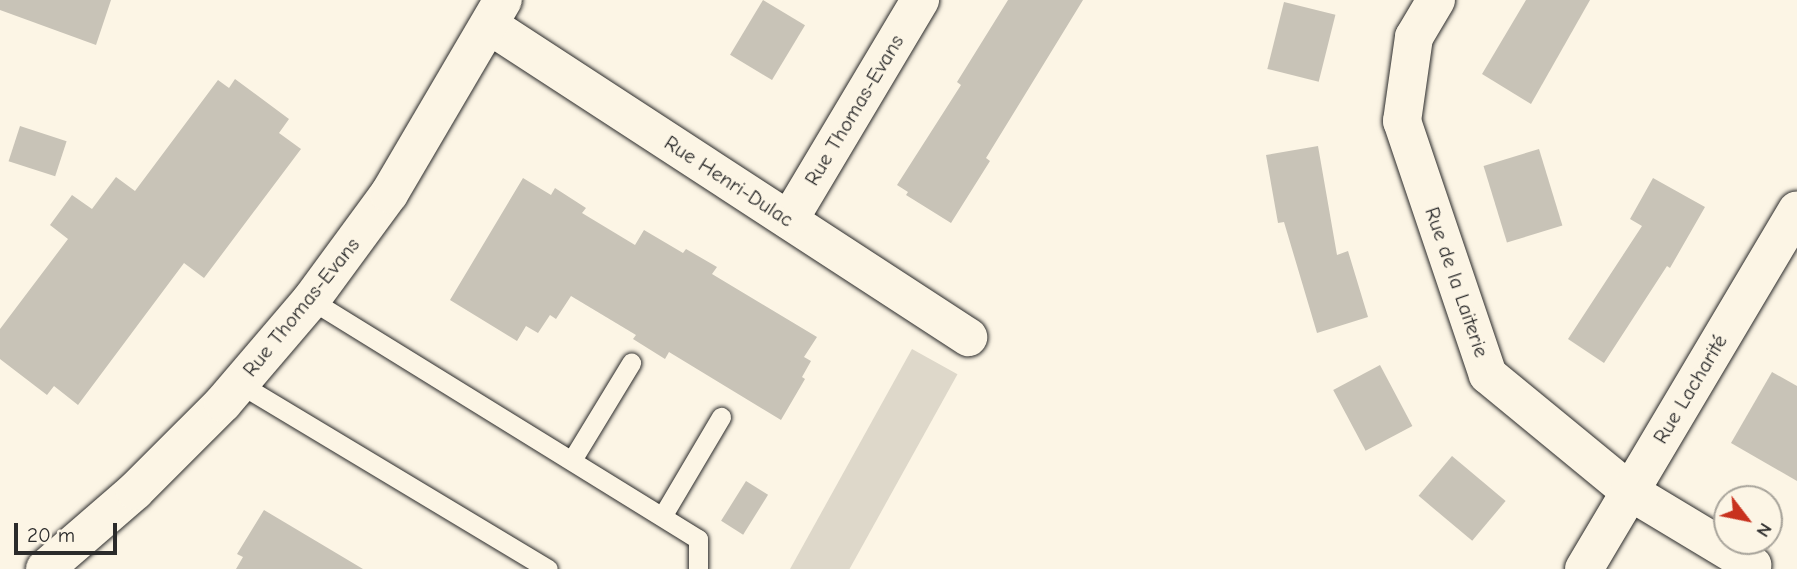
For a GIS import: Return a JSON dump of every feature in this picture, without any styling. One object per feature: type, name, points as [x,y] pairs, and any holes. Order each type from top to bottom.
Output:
[{"type":"street","name":"Rue Thomas-Evans","points":[[789,220],[920,0]]},
{"type":"street","name":"Rue de la Laiterie","points":[[1436,0],[1414,37],[1402,121],[1488,375],[1629,491],[1752,565]]},
{"type":"street","name":"Rue Thomas-Evans","points":[[45,569],[135,491],[240,384],[311,300],[389,194],[496,13]]},
{"type":"street","name":"Rue Henri-Dulac","points":[[496,13],[789,220],[968,337]]},
{"type":"street","name":"Rue Lacharité","points":[[1584,569],[1797,210]]},
{"type":"lane","points":[[311,300],[663,515],[698,540],[698,569]]},
{"type":"lane","points":[[572,460],[631,363]]},
{"type":"lane","points":[[240,384],[548,569]]},
{"type":"lane","points":[[663,515],[721,417]]},
{"type":"shaded area","points":[[912,349],[957,374],[850,569],[790,569]]},
{"type":"building","points":[[0,0],[111,0],[96,45],[0,10]]},
{"type":"building","points":[[763,0],[805,25],[772,80],[730,55]]},
{"type":"building","points":[[1008,0],[1083,0],[986,158],[990,161],[951,223],[906,195],[908,192],[897,185],[961,85],[957,82]]},
{"type":"building","points":[[1526,0],[1590,0],[1531,104],[1482,74]]},
{"type":"building","points":[[1284,2],[1335,15],[1319,82],[1267,69]]},
{"type":"building","points":[[235,79],[289,119],[279,133],[301,149],[204,278],[184,263],[78,405],[54,386],[47,395],[0,359],[0,329],[68,239],[50,225],[72,195],[92,209],[116,177],[135,191],[218,80],[229,88]]},
{"type":"building","points":[[20,126],[67,141],[55,176],[9,161]]},
{"type":"building","points":[[1318,146],[1337,255],[1348,251],[1368,317],[1317,333],[1284,222],[1278,223],[1266,155]]},
{"type":"building","points":[[1539,149],[1562,226],[1507,242],[1484,166]]},
{"type":"building","points":[[523,178],[551,195],[555,188],[586,208],[582,213],[635,245],[644,230],[683,253],[686,249],[717,267],[712,274],[817,337],[804,357],[811,361],[802,377],[805,379],[781,420],[669,352],[665,359],[633,339],[636,335],[571,296],[556,319],[550,315],[538,333],[526,326],[517,341],[450,300]]},
{"type":"building","points":[[1653,178],[1705,207],[1670,268],[1667,266],[1604,363],[1568,339],[1642,226],[1630,219]]},
{"type":"building","points":[[1380,365],[1412,426],[1366,451],[1333,390]]},
{"type":"building","points":[[1772,372],[1797,386],[1797,481],[1731,443]]},
{"type":"building","points":[[1452,456],[1506,501],[1472,541],[1419,496]]},
{"type":"building","points":[[746,481],[768,495],[743,535],[721,521]]},
{"type":"building","points":[[264,510],[363,569],[236,569],[243,557],[237,554]]}]
